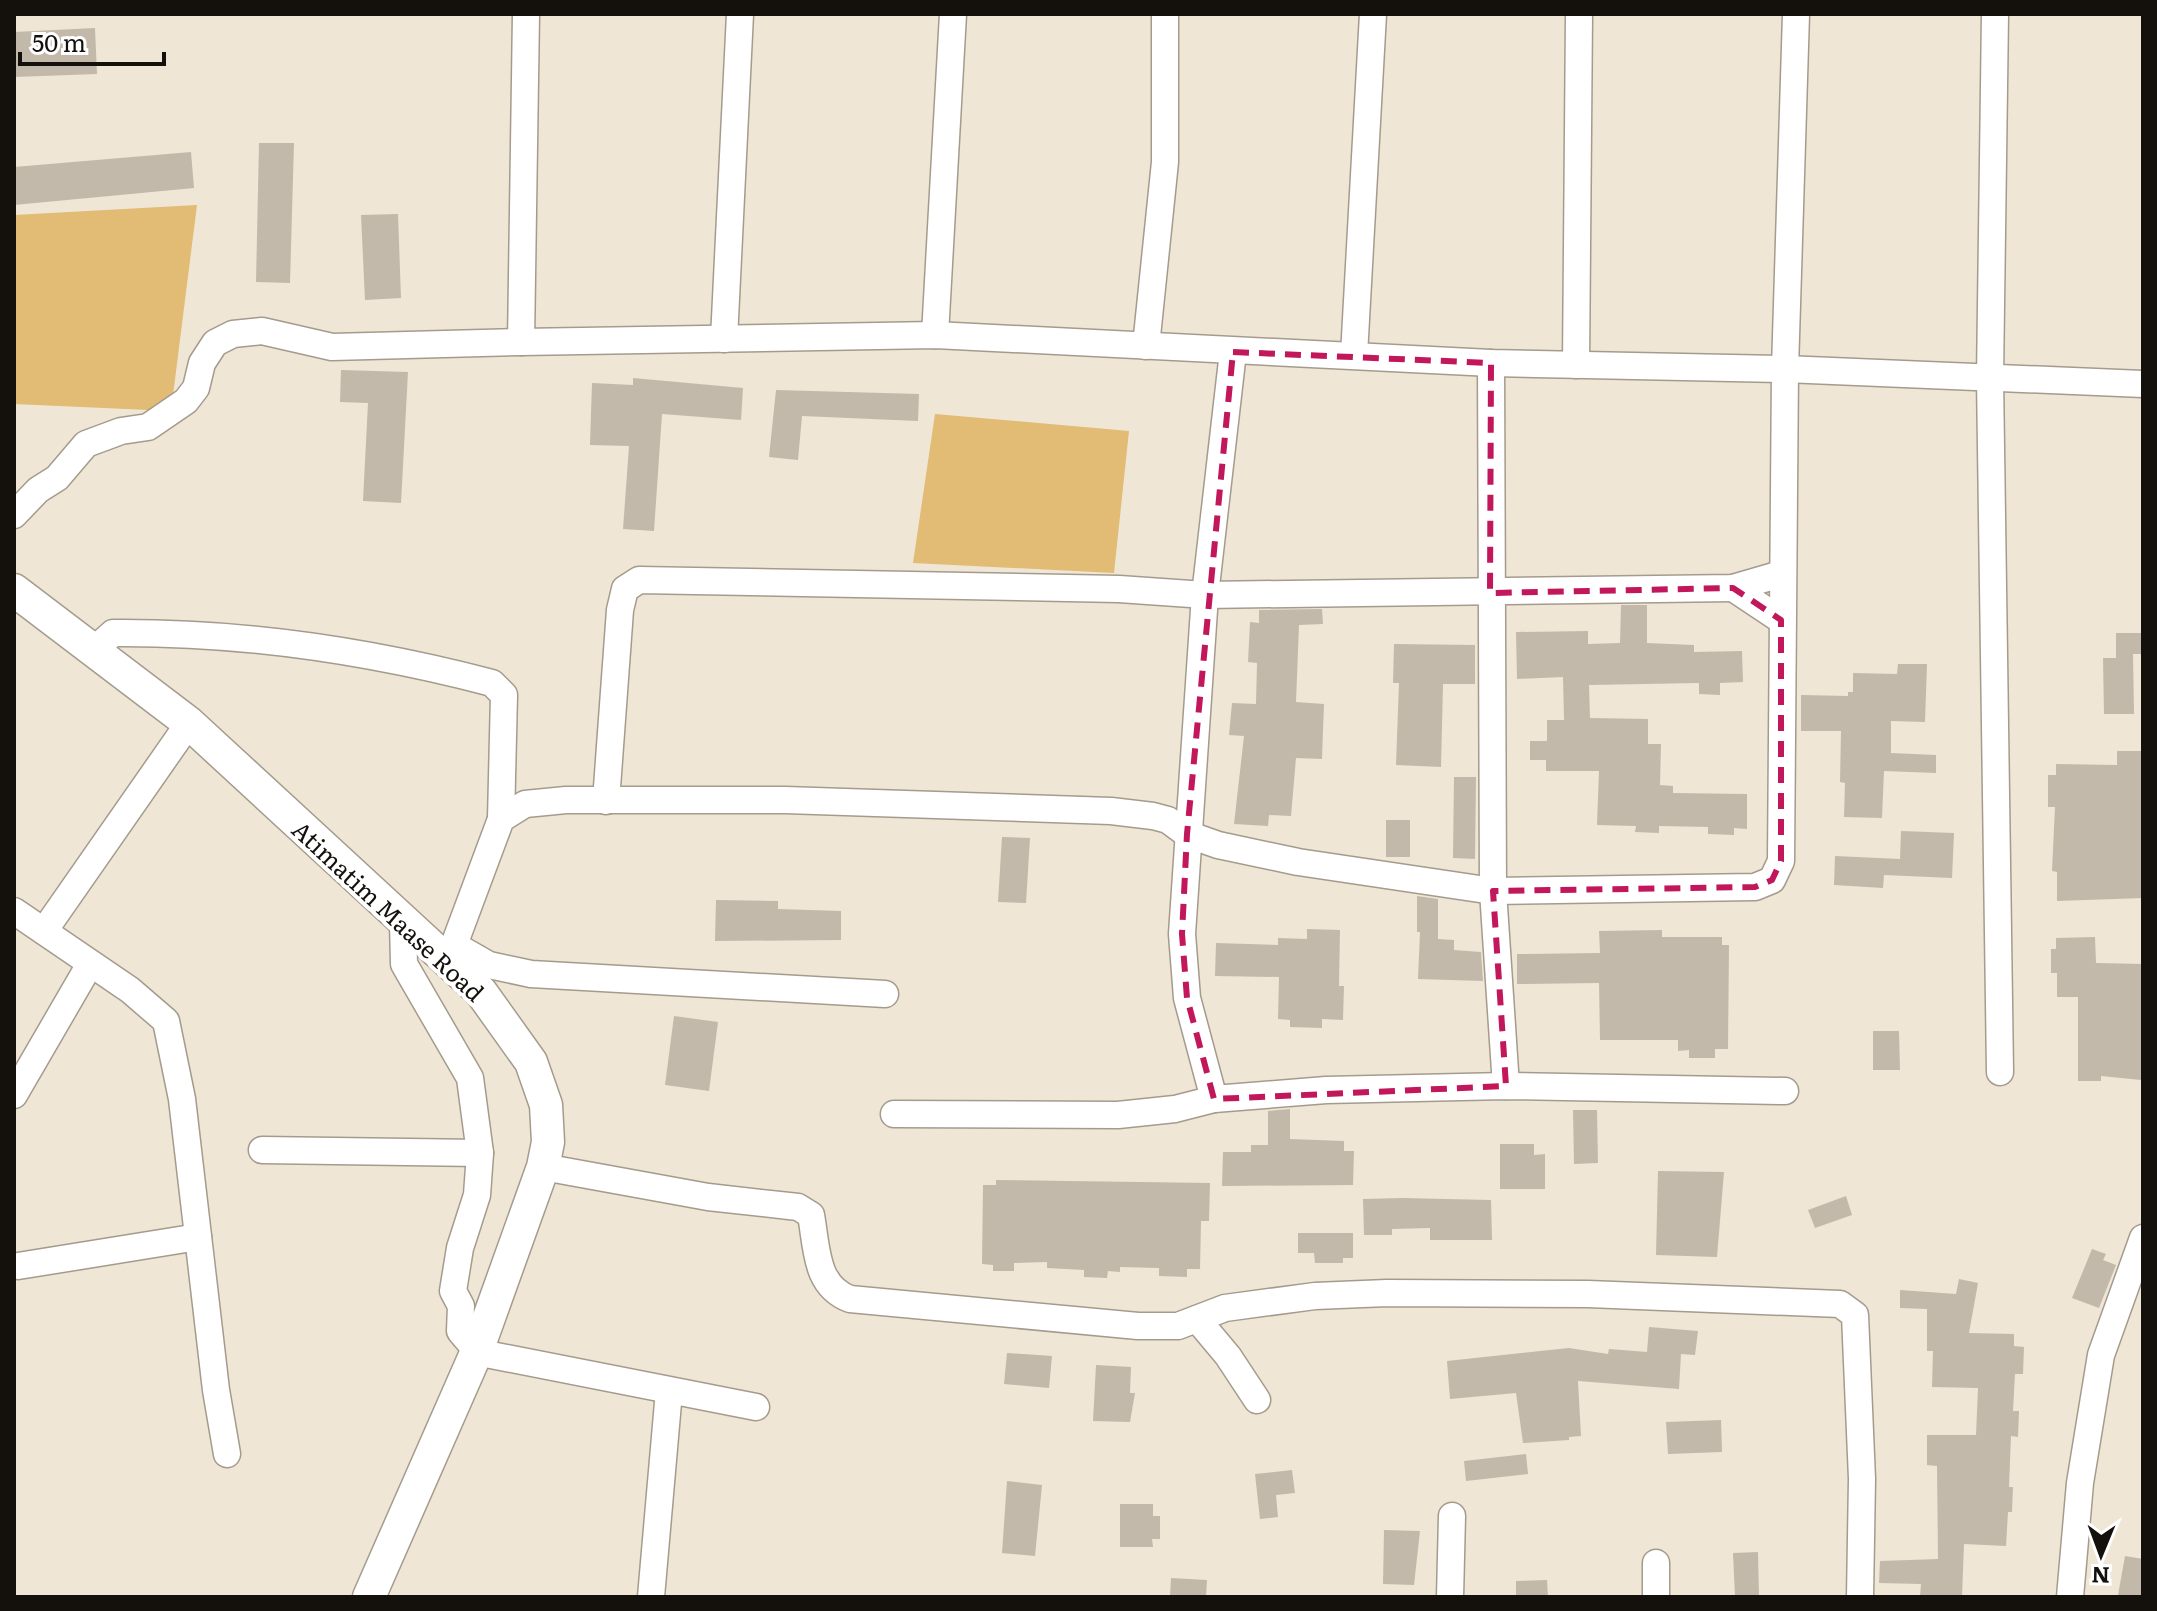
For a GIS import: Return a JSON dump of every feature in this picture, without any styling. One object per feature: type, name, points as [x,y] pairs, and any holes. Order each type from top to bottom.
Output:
[{"type":"main road","name":"Atimatim Maase Road","points":[[14,590],[189,723],[403,922],[453,956],[531,1062],[546,1105],[548,1142],[543,1167],[477,1351],[369,1597]]},
{"type":"street","points":[[521,342],[526,14]]},
{"type":"street","points":[[724,339],[740,14]]},
{"type":"street","points":[[935,335],[953,14]]},
{"type":"street","points":[[1146,346],[1165,162],[1165,14]]},
{"type":"street","points":[[1354,355],[1373,14]]},
{"type":"street","points":[[1576,365],[1579,14]]},
{"type":"street","points":[[501,819],[525,804],[566,800],[785,800],[1111,811],[1168,820],[1187,834],[1298,862],[1493,891],[1755,887],[1772,880],[1781,861],[1781,574],[1796,14]]},
{"type":"street","points":[[1995,14],[1990,378],[2000,1072]]},
{"type":"street","points":[[14,515],[38,490],[57,478],[86,444],[121,431],[148,427],[186,401],[215,343],[233,334],[262,331],[332,347],[935,335],[1491,363],[1785,369],[2143,384]]},
{"type":"street","points":[[1214,1099],[1184,979],[1182,934],[1205,595],[1233,352]]},
{"type":"street","points":[[1491,363],[1493,891],[1506,1086]]},
{"type":"street","points":[[606,801],[620,610],[625,589],[639,580],[1119,589],[1205,595],[1733,588],[1781,574]]},
{"type":"street","points":[[1733,588],[1781,620]]},
{"type":"street","points":[[95,649],[113,633],[160,633],[330,649],[492,683],[504,695],[501,819],[453,956],[531,974],[885,994]]},
{"type":"street","points":[[44,931],[189,723]]},
{"type":"street","points":[[14,911],[130,990],[166,1021],[182,1099],[227,1454]]},
{"type":"street","points":[[403,922],[404,964],[470,1078],[480,1153],[477,1195],[453,1282],[461,1306],[460,1331],[477,1351],[756,1407]]},
{"type":"street","points":[[14,1095],[90,964]]},
{"type":"street","points":[[894,1114],[1118,1115],[1175,1109],[1214,1099],[1326,1090],[1506,1086],[1785,1091]]},
{"type":"street","points":[[262,1150],[480,1153]]},
{"type":"street","points":[[543,1167],[708,1197],[798,1207],[811,1215],[823,1278],[833,1293],[850,1299],[1138,1326],[1178,1326],[1225,1308],[1315,1296],[1387,1293],[1604,1295],[1840,1304],[1855,1315],[1862,1479],[1860,1597]]},
{"type":"street","points":[[18,1266],[198,1237]]},
{"type":"street","points":[[2070,1597],[2080,1483],[2101,1355],[2143,1238]]},
{"type":"street","points":[[1197,1319],[1228,1356],[1257,1400]]},
{"type":"street","points":[[651,1597],[669,1391]]},
{"type":"street","points":[[1450,1597],[1452,1516]]},
{"type":"street","points":[[1656,1563],[1656,1597]]},
{"type":"highlighted area","points":[[1233,352],[1491,363],[1490,593],[1733,588],[1781,620],[1781,861],[1772,880],[1755,887],[1493,891],[1506,1086],[1214,1099],[1187,998],[1182,934],[1187,834]]},
{"type":"shaded area","points":[[197,205],[171,411],[14,404],[14,215]]},
{"type":"shaded area","points":[[935,414],[1129,431],[1114,573],[913,563]]},
{"type":"building","points":[[95,28],[97,74],[14,77],[14,32]]},
{"type":"building","points":[[259,143],[294,143],[290,283],[256,282]]},
{"type":"building","points":[[191,152],[194,188],[14,205],[14,167]]},
{"type":"building","points":[[398,214],[401,298],[365,300],[361,215]]},
{"type":"building","points":[[341,370],[408,372],[401,503],[363,501],[368,403],[340,402]]},
{"type":"building","points":[[633,378],[743,388],[741,420],[662,414],[654,531],[623,529],[629,446],[590,445],[592,383],[633,385]]},
{"type":"building","points":[[776,390],[919,394],[918,421],[802,416],[798,460],[769,457]]},
{"type":"building","points":[[1621,605],[1647,605],[1647,643],[1694,645],[1694,652],[1742,651],[1743,682],[1720,683],[1720,695],[1699,694],[1699,683],[1589,685],[1590,718],[1648,719],[1648,744],[1661,744],[1660,785],[1673,786],[1673,793],[1747,794],[1747,829],[1734,828],[1734,835],[1708,834],[1708,827],[1659,826],[1659,833],[1635,832],[1636,826],[1597,825],[1599,771],[1546,771],[1546,760],[1530,760],[1530,741],[1547,741],[1547,720],[1564,720],[1563,677],[1517,679],[1516,632],[1588,631],[1588,644],[1620,643]]},
{"type":"building","points":[[1322,609],[1323,624],[1299,625],[1296,702],[1324,704],[1322,759],[1296,758],[1291,816],[1269,815],[1268,826],[1234,824],[1244,736],[1229,735],[1232,703],[1256,704],[1257,663],[1248,662],[1250,622],[1259,623],[1259,610]]},
{"type":"building","points":[[2116,633],[2143,633],[2143,654],[2133,654],[2134,714],[2104,714],[2103,658],[2116,658]]},
{"type":"building","points":[[1394,644],[1475,645],[1475,684],[1443,684],[1441,767],[1396,765],[1399,683],[1393,683]]},
{"type":"building","points":[[1898,664],[1927,664],[1925,722],[1891,721],[1891,753],[1936,755],[1936,773],[1884,771],[1882,818],[1844,817],[1845,783],[1840,782],[1841,731],[1801,731],[1801,695],[1848,696],[1848,692],[1853,692],[1853,673],[1897,674]]},
{"type":"building","points":[[2117,751],[2143,751],[2143,898],[2057,901],[2057,872],[2052,871],[2055,807],[2048,807],[2048,775],[2056,775],[2056,764],[2117,765]]},
{"type":"building","points":[[1454,777],[1476,777],[1475,859],[1453,858]]},
{"type":"building","points":[[1386,820],[1410,820],[1410,857],[1386,857]]},
{"type":"building","points":[[1901,831],[1954,833],[1952,878],[1884,875],[1883,888],[1834,885],[1835,856],[1900,859]]},
{"type":"building","points":[[1002,837],[1030,838],[1026,903],[998,902]]},
{"type":"building","points":[[1417,896],[1438,899],[1438,939],[1454,940],[1454,950],[1481,952],[1483,981],[1418,979],[1420,932],[1417,932]]},
{"type":"building","points":[[716,900],[778,901],[778,909],[841,911],[841,940],[715,941]]},
{"type":"building","points":[[1307,929],[1340,930],[1339,986],[1344,986],[1343,1020],[1322,1019],[1322,1028],[1290,1027],[1290,1020],[1278,1019],[1279,977],[1215,976],[1216,943],[1278,945],[1278,938],[1307,939]]},
{"type":"building","points":[[1662,930],[1662,937],[1722,937],[1722,945],[1729,945],[1728,1049],[1715,1049],[1715,1058],[1689,1058],[1689,1050],[1678,1051],[1678,1040],[1600,1040],[1599,983],[1517,984],[1517,954],[1600,953],[1599,931]]},
{"type":"building","points":[[2095,937],[2096,963],[2143,964],[2141,1080],[2101,1076],[2101,1081],[2078,1081],[2078,997],[2057,997],[2057,973],[2051,973],[2051,949],[2056,949],[2056,938]]},
{"type":"building","points":[[674,1016],[718,1022],[709,1091],[665,1085]]},
{"type":"building","points":[[1873,1031],[1899,1031],[1900,1070],[1873,1070]]},
{"type":"building","points":[[1290,1109],[1290,1139],[1344,1141],[1344,1151],[1354,1151],[1353,1185],[1222,1186],[1223,1152],[1251,1152],[1251,1145],[1268,1145],[1268,1111]]},
{"type":"building","points":[[1573,1110],[1597,1110],[1598,1163],[1574,1164]]},
{"type":"building","points":[[1500,1144],[1534,1144],[1534,1155],[1545,1154],[1545,1189],[1500,1189]]},
{"type":"building","points":[[1658,1171],[1724,1172],[1717,1257],[1656,1255]]},
{"type":"building","points":[[996,1180],[1210,1183],[1209,1221],[1201,1221],[1200,1269],[1187,1269],[1187,1277],[1159,1276],[1159,1268],[1120,1267],[1120,1272],[1108,1271],[1107,1278],[1084,1277],[1084,1270],[1047,1268],[1047,1262],[1014,1263],[1014,1271],[993,1271],[993,1265],[982,1264],[983,1185],[996,1185]]},
{"type":"building","points":[[1846,1196],[1852,1215],[1815,1228],[1808,1210]]},
{"type":"building","points":[[1363,1199],[1491,1200],[1492,1240],[1430,1240],[1430,1228],[1392,1229],[1392,1235],[1364,1235]]},
{"type":"building","points":[[1298,1233],[1353,1233],[1353,1258],[1343,1258],[1343,1263],[1315,1263],[1314,1253],[1298,1253]]},
{"type":"building","points":[[2092,1249],[2106,1254],[2103,1260],[2116,1265],[2099,1308],[2072,1298]]},
{"type":"building","points":[[1959,1279],[1978,1283],[1969,1333],[2014,1334],[2014,1346],[2024,1347],[2023,1374],[2015,1374],[2013,1411],[2019,1411],[2018,1437],[2011,1436],[2009,1487],[2013,1487],[2012,1512],[2008,1512],[2006,1546],[1964,1544],[1962,1597],[1920,1597],[1921,1584],[1879,1583],[1880,1561],[1938,1559],[1937,1466],[1927,1465],[1927,1435],[1976,1435],[1978,1388],[1932,1387],[1933,1351],[1927,1351],[1927,1309],[1900,1308],[1900,1290],[1956,1294]]},
{"type":"building","points":[[1649,1327],[1698,1331],[1695,1355],[1681,1354],[1679,1389],[1578,1381],[1581,1436],[1569,1437],[1569,1440],[1523,1443],[1516,1393],[1450,1399],[1447,1361],[1569,1348],[1608,1354],[1609,1349],[1647,1352]]},
{"type":"building","points":[[1007,1353],[1052,1356],[1049,1388],[1004,1384]]},
{"type":"building","points":[[1096,1365],[1131,1367],[1130,1393],[1135,1393],[1130,1422],[1093,1421]]},
{"type":"building","points":[[1721,1420],[1722,1452],[1668,1454],[1666,1422]]},
{"type":"building","points":[[1526,1454],[1528,1474],[1466,1481],[1464,1461]]},
{"type":"building","points":[[1292,1470],[1295,1493],[1276,1495],[1278,1517],[1260,1519],[1255,1474]]},
{"type":"building","points":[[1007,1481],[1042,1485],[1035,1556],[1002,1553]]},
{"type":"building","points":[[1120,1504],[1153,1504],[1153,1516],[1160,1516],[1160,1539],[1152,1539],[1153,1547],[1120,1547]]},
{"type":"building","points":[[1384,1530],[1420,1531],[1414,1585],[1383,1584]]},
{"type":"building","points":[[1758,1552],[1759,1597],[1735,1597],[1733,1553]]},
{"type":"building","points":[[2125,1556],[2143,1559],[2143,1597],[2118,1595]]},
{"type":"building","points":[[1171,1578],[1207,1580],[1206,1597],[1170,1597]]},
{"type":"building","points":[[1547,1580],[1548,1597],[1516,1597],[1516,1581]]}]
